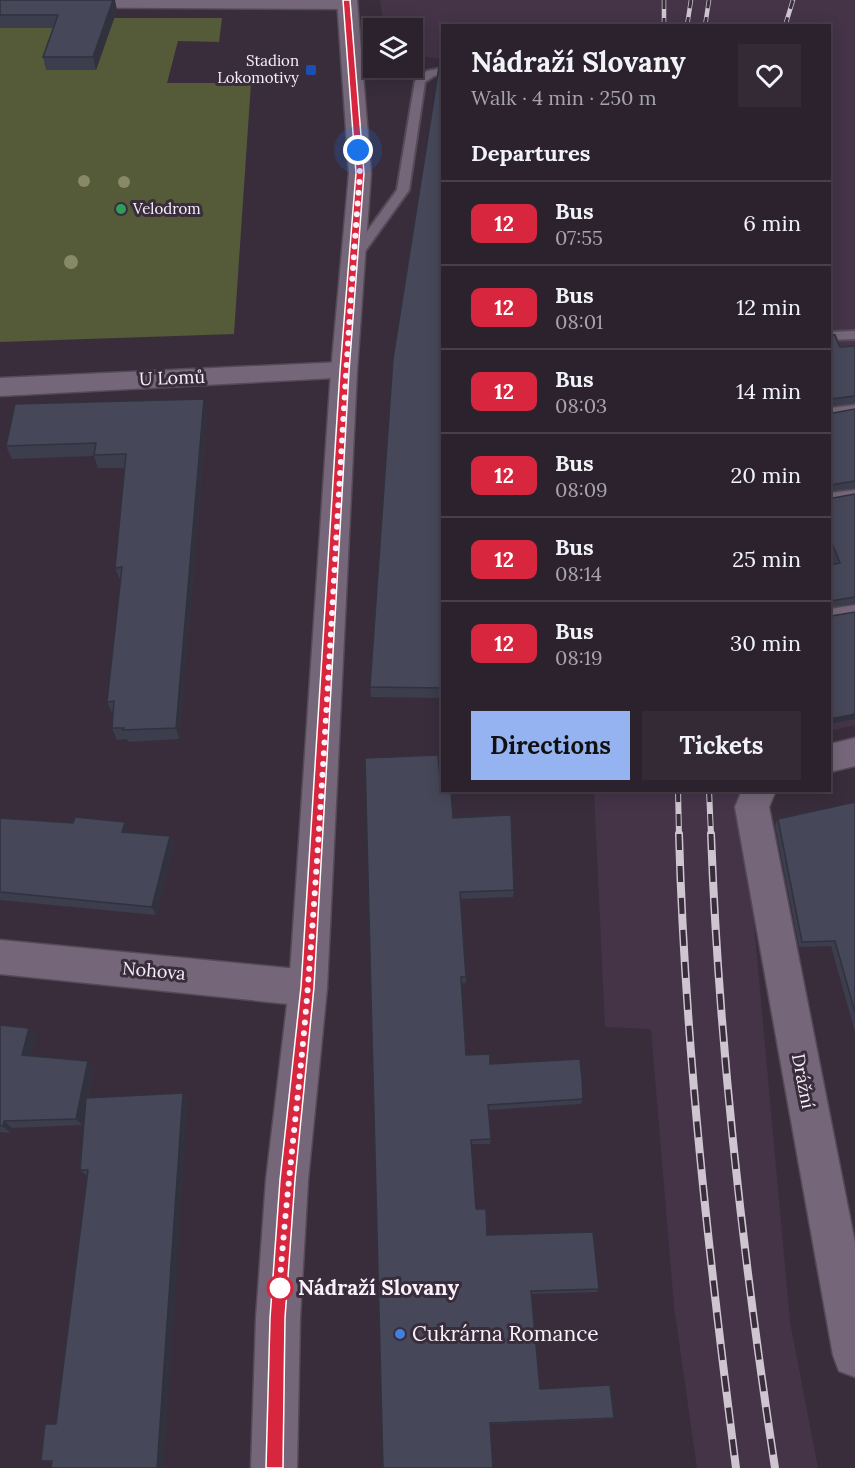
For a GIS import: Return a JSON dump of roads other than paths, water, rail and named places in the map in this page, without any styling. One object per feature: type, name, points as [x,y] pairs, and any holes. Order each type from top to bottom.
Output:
[{"type":"street","points":[[0,1],[347,2],[360,173],[344,371],[308,987],[281,1272],[274,1468]]},
{"type":"street","name":"U Lomů","points":[[0,387],[344,371]]},
{"type":"street","points":[[831,758],[855,752]]},
{"type":"street","name":"Drážní","points":[[755,799],[855,1355]]},
{"type":"street","name":"Nohova","points":[[0,957],[308,987]]},
{"type":"lane","points":[[353,258],[403,190],[420,81],[431,73],[441,71]]},
{"type":"lane","points":[[831,336],[855,335]]},
{"type":"lane","points":[[831,413],[855,410]]},
{"type":"lane","points":[[831,498],[855,495]]},
{"type":"lane","points":[[831,615],[855,611]]},
{"type":"railway","points":[[664,0],[664,24]]},
{"type":"railway","points":[[687,24],[691,0]]},
{"type":"railway","points":[[705,24],[709,0]]},
{"type":"railway","points":[[786,24],[793,0]]},
{"type":"railway","points":[[678,792],[679,835]]},
{"type":"railway","points":[[709,792],[711,835]]},
{"type":"railway","points":[[679,834],[687,993],[700,1151],[736,1468]]},
{"type":"railway","points":[[711,834],[720,993],[734,1152],[775,1468]]},
{"type":"place","name":"Stadion Lokomotivy","points":[[311,70]]},
{"type":"place","name":"Velodrom","points":[[121,209]]},
{"type":"place","name":"Nádraží Slovany","points":[[280,1288]]},
{"type":"place","name":"Cukrárna Romance","points":[[400,1334]]}]
